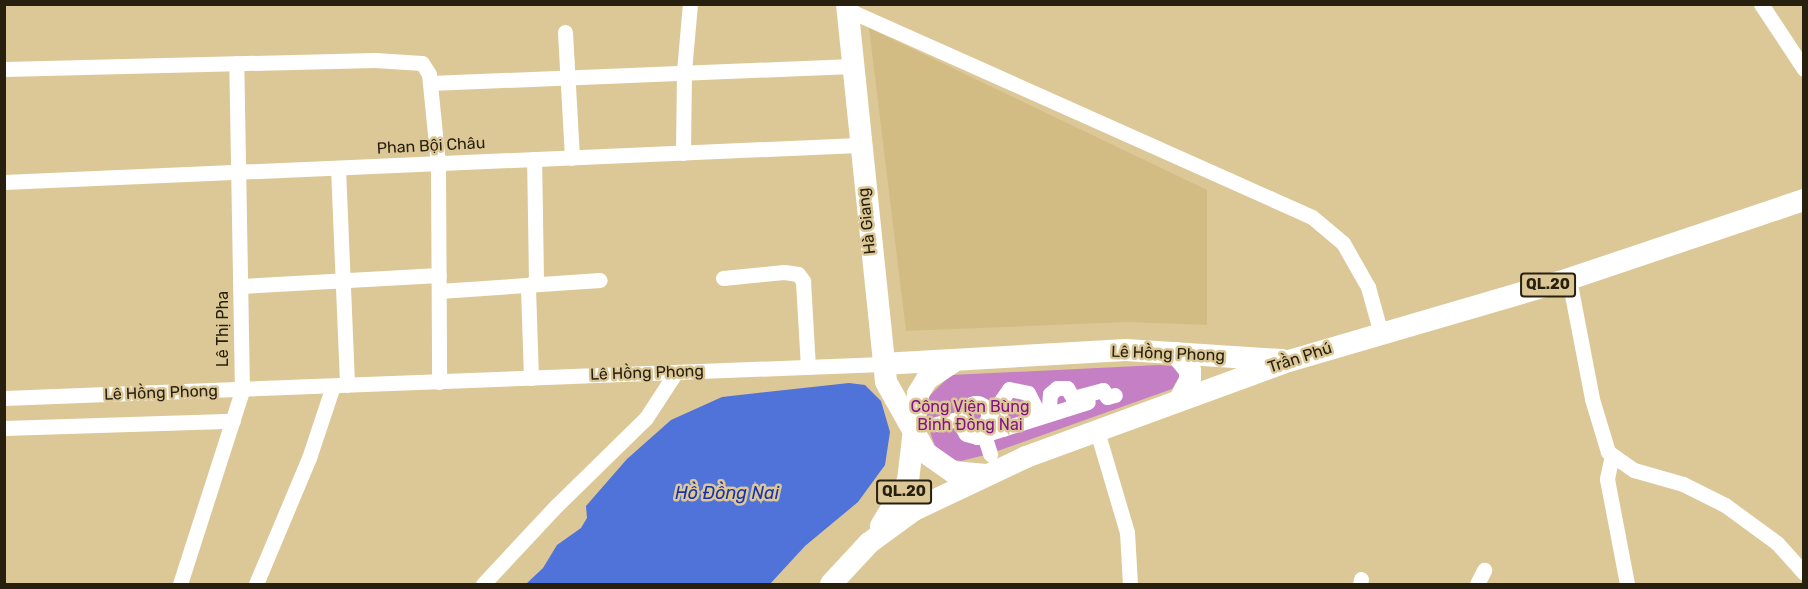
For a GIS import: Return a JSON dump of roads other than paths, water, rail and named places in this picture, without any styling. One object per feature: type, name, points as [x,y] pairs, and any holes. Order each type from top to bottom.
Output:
[{"type":"highway","name":"Hà Giang","points":[[847,7],[858,145],[882,364],[886,382],[911,431],[937,464],[953,472],[988,465]]},
{"type":"highway","name":"Trần Phú","points":[[831,585],[869,543],[914,510],[988,465],[1096,431],[1289,360],[1569,279],[1803,200]]},
{"type":"highway","name":"Lê Hồng Phong","points":[[882,364],[1126,350],[1289,360]]},
{"type":"highway","points":[[1176,353],[1190,370],[1190,380],[1180,400]]},
{"type":"highway","name":"QL.20","points":[[869,543],[894,510],[908,481],[913,411],[922,386],[941,368],[957,361]]},
{"type":"street","points":[[683,153],[684,70],[690,4]]},
{"type":"street","points":[[1764,6],[1801,59]]},
{"type":"street","points":[[847,7],[1312,217],[1343,243],[1368,287],[1381,334]]},
{"type":"street","points":[[564,32],[572,158]]},
{"type":"street","points":[[4,69],[132,69],[236,63],[406,60],[422,63],[430,83],[438,164],[439,382]]},
{"type":"street","name":"Lê Thị Pha","points":[[180,585],[242,391],[236,63]]},
{"type":"street","points":[[430,83],[684,70],[852,66]]},
{"type":"street","name":"Phan Bội Châu","points":[[4,182],[858,145]]},
{"type":"street","points":[[528,287],[536,280],[534,159]]},
{"type":"street","points":[[256,585],[340,385],[343,282],[338,168]]},
{"type":"street","points":[[723,278],[784,272],[798,274],[803,280],[808,367]]},
{"type":"street","points":[[241,286],[439,275]]},
{"type":"street","points":[[1569,279],[1592,399],[1608,452],[1634,470],[1683,484],[1725,505],[1777,543],[1803,573]]},
{"type":"street","points":[[439,291],[528,287],[600,280]]},
{"type":"street","points":[[528,287],[531,378]]},
{"type":"street","name":"Lê Hồng Phong","points":[[4,398],[242,391],[340,385],[882,364]]},
{"type":"street","points":[[483,585],[556,506],[646,418],[676,372]]},
{"type":"street","points":[[1003,429],[993,411],[1000,398],[1015,388],[1028,393],[1036,409],[1044,413],[1049,407],[1050,394],[1057,387],[1067,388],[1073,398],[1103,390],[1107,397],[1115,395]]},
{"type":"street","points":[[936,424],[957,419],[966,434],[984,435],[1088,402],[1093,393]]},
{"type":"street","name":"Lê Hồng Phong","points":[[4,428],[233,421]]},
{"type":"street","points":[[1096,431],[1127,532],[1130,585]]},
{"type":"street","points":[[984,435],[988,465]]},
{"type":"street","points":[[1612,455],[1607,479],[1627,585]]},
{"type":"street","points":[[1477,585],[1484,570]]},
{"type":"water","name":"Hồ Đồng Nai","points":[[849,383],[865,385],[881,401],[890,432],[885,465],[858,502],[805,546],[770,584],[526,584],[543,568],[557,545],[581,528],[587,518],[586,506],[627,459],[671,420],[722,397]]},
{"type":"park label","name":"Công Viên Bùng Binh Đồng Nai","points":[[970,416]]}]
